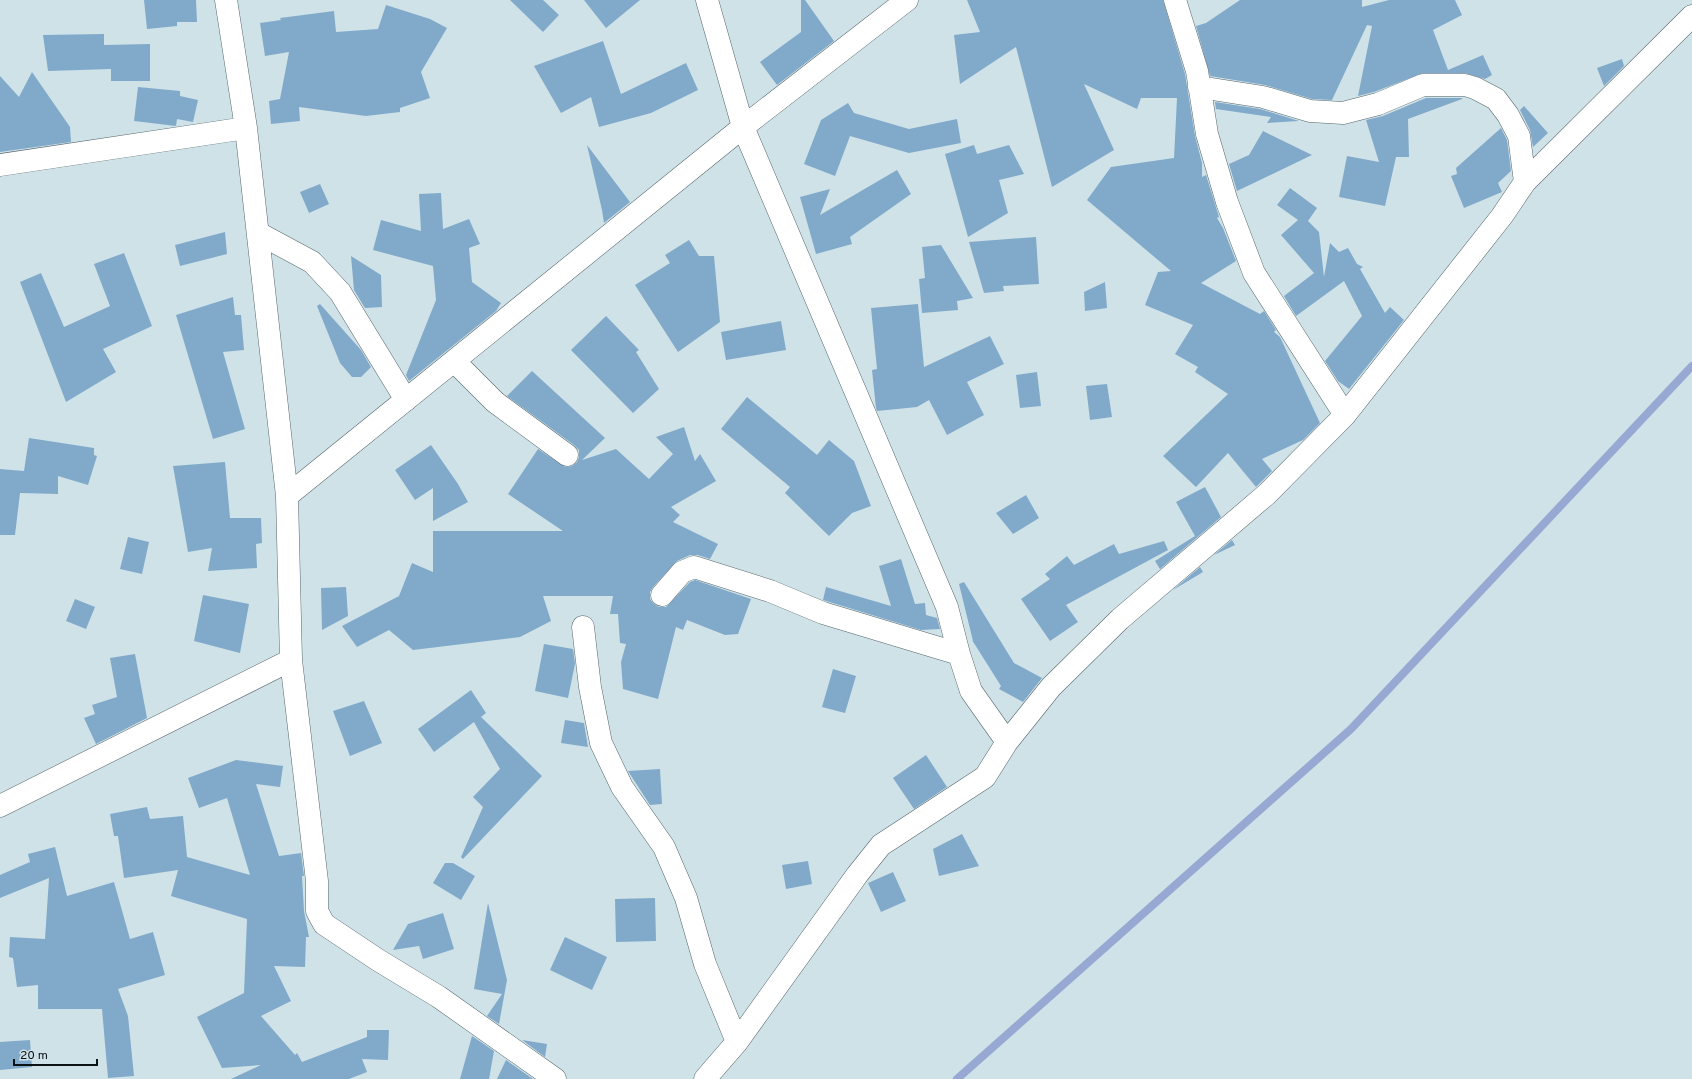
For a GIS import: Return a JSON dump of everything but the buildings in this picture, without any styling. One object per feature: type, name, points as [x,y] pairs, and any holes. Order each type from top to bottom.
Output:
[{"type":"street","points":[[226,0],[246,128],[287,496],[291,660],[317,881],[317,910],[324,924],[378,960],[439,997],[555,1079]]},
{"type":"street","points":[[707,0],[743,127],[947,607],[959,654],[971,691],[1007,742]]},
{"type":"street","points":[[287,496],[743,127],[908,0]]},
{"type":"street","points":[[1175,0],[1197,71],[1207,134],[1227,202],[1254,273],[1345,415]]},
{"type":"street","points":[[705,1079],[737,1042],[857,875],[881,845],[985,777],[1007,742],[1051,687],[1120,619],[1266,494],[1345,415],[1502,216],[1524,182],[1692,16]]},
{"type":"street","points":[[1200,87],[1263,97],[1310,111],[1344,113],[1378,104],[1423,85],[1465,85],[1475,88],[1496,99],[1508,115],[1519,136],[1524,182]]},
{"type":"street","points":[[0,165],[246,128]]},
{"type":"street","points":[[258,233],[312,262],[340,292],[406,400]]},
{"type":"street","points":[[454,361],[495,402],[567,455]]},
{"type":"street","points":[[662,595],[682,572],[694,567],[770,591],[823,613],[959,654]]},
{"type":"street","points":[[583,627],[590,687],[601,743],[622,787],[664,847],[686,898],[705,964],[737,1042]]},
{"type":"street","points":[[0,806],[291,660]]},
{"type":"waterway","points":[[957,1079],[1351,729],[1692,366]]}]
